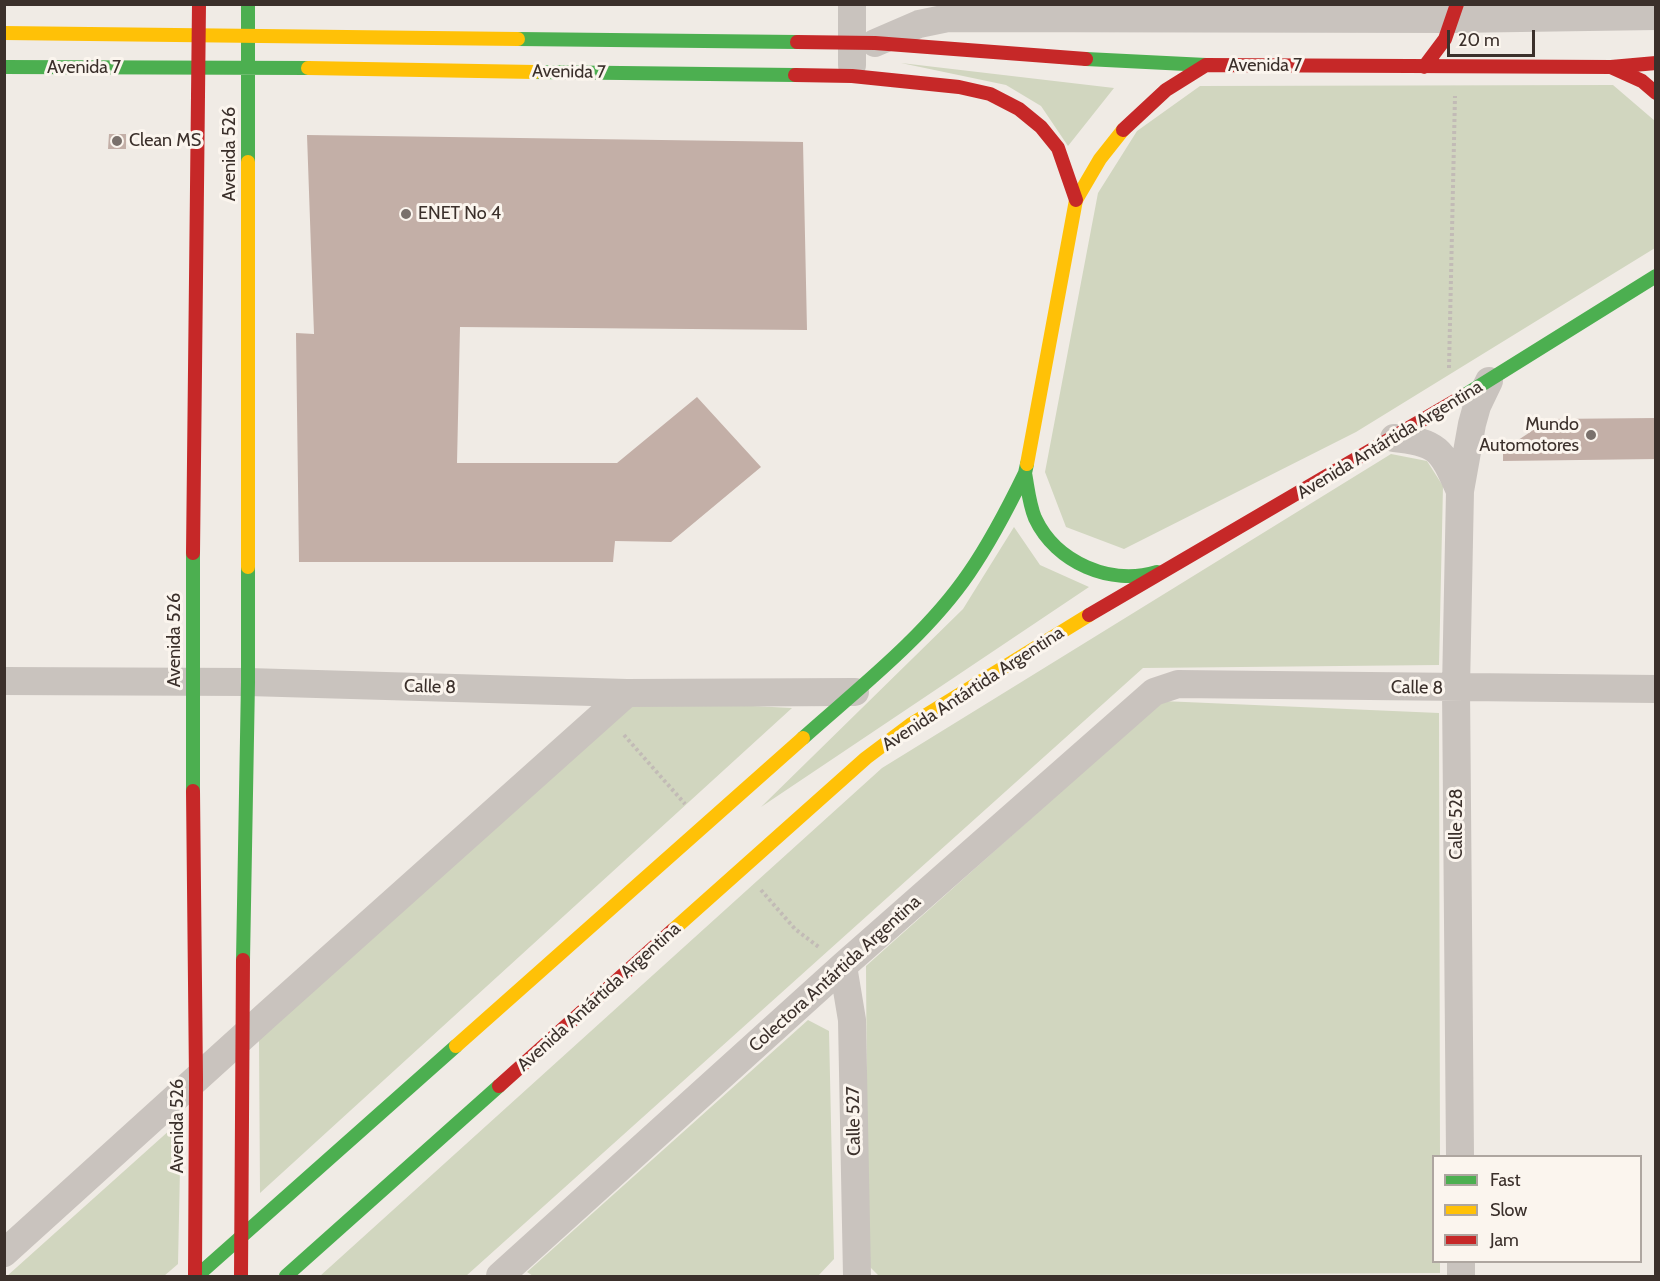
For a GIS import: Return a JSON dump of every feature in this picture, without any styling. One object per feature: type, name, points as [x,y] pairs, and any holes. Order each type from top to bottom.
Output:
[{"type":"main road","name":"Avenida 526","points":[[196,1276],[192,682],[199,4]]},
{"type":"main road","name":"Avenida 526","points":[[241,1276],[241,1037],[248,682],[248,4]]},
{"type":"main road","points":[[1424,67],[1445,39],[1455,11]]},
{"type":"main road","name":"Avenida 7","points":[[4,33],[863,43],[1037,56],[1206,65],[1611,67],[1656,63]]},
{"type":"main road","points":[[196,1276],[855,692],[941,608],[968,575],[999,526],[1025,473],[1076,200],[1100,159],[1130,122],[1166,90],[1206,65]]},
{"type":"main road","points":[[1611,67],[1642,81],[1656,93]]},
{"type":"main road","name":"Avenida 7","points":[[4,68],[852,76],[959,87],[990,94],[1019,109],[1041,127],[1058,148],[1076,200]]},
{"type":"main road","name":"Avenida Antártida Argentina","points":[[286,1276],[866,758],[910,725],[1050,638],[1489,381],[1656,276]]},
{"type":"main road","points":[[1025,473],[1031,506],[1046,536],[1071,559],[1101,573],[1135,577],[1168,570]]},
{"type":"street","points":[[852,4],[863,43],[852,76]]},
{"type":"street","name":"Avenida 7","points":[[863,43],[918,24],[948,18],[1455,11],[1656,16]]},
{"type":"street","name":"Calle 528","points":[[1460,1155],[1456,688],[1460,491],[1472,424],[1477,406],[1489,381]]},
{"type":"street","name":"Calle 528","points":[[1394,438],[1414,440],[1436,448],[1446,460],[1460,491]]},
{"type":"street","name":"Calle 8","points":[[4,681],[248,682],[627,693],[855,692]]},
{"type":"street","name":"Calle 8","points":[[1178,684],[1656,689]]},
{"type":"street","name":"Colectora Antártida Argentina","points":[[500,1276],[843,966],[1154,692],[1178,684]]},
{"type":"street","points":[[4,1253],[241,1037],[627,693]]},
{"type":"street","name":"Calle 527","points":[[843,966],[852,1020],[857,1276]]},
{"type":"path","points":[[1448,405],[1456,67]]},
{"type":"green space","points":[[901,63],[1114,88],[1068,146],[1041,106],[1006,85]]},
{"type":"green space","points":[[1613,85],[1655,121],[1655,248],[1356,432],[1124,549],[1066,527],[1045,472],[1098,193],[1137,131],[1200,86]]},
{"type":"green space","points":[[1391,454],[1427,461],[1443,486],[1439,665],[1143,668],[466,1276],[320,1276],[882,768]]},
{"type":"green space","points":[[1014,527],[1040,565],[1089,587],[761,807],[963,609]]},
{"type":"green space","points":[[636,700],[792,708],[260,1193],[259,1040]]},
{"type":"green space","points":[[1162,701],[1439,713],[1440,1155],[1432,1155],[1432,1263],[1440,1263],[1440,1273],[879,1276],[868,1265],[866,966]]},
{"type":"green space","points":[[808,1020],[829,1031],[834,1259],[818,1276],[533,1276],[527,1272]]},
{"type":"green space","points":[[181,1120],[178,1264],[164,1276],[7,1276]]},
{"type":"building","name":"Clean MS","points":[[109,134],[126,134],[126,149],[108,149]]},
{"type":"building","points":[[307,135],[803,142],[807,330],[460,327],[457,463],[617,463],[697,397],[761,467],[671,542],[615,541],[613,562],[299,562],[296,333],[314,334]]},
{"type":"building","name":"Mundo Automotores","points":[[1656,418],[1656,459],[1503,461],[1503,450],[1550,419]]},
{"type":"traffic: fast","points":[[248,4],[248,162]]},
{"type":"traffic: fast","points":[[518,39],[797,42]]},
{"type":"traffic: fast","points":[[1086,59],[1206,65]]},
{"type":"traffic: fast","points":[[4,67],[308,68]]},
{"type":"traffic: fast","points":[[535,72],[795,75]]},
{"type":"traffic: fast","points":[[1465,395],[1656,276]]},
{"type":"traffic: fast","points":[[803,738],[912,640],[952,596],[992,537],[1025,473],[1027,464]]},
{"type":"traffic: fast","points":[[1025,473],[1035,518],[1044,534],[1071,559],[1104,573],[1121,576],[1139,576],[1157,572]]},
{"type":"traffic: fast","points":[[193,553],[193,791]]},
{"type":"traffic: fast","points":[[243,960],[248,567]]},
{"type":"traffic: fast","points":[[197,1276],[456,1046]]},
{"type":"traffic: fast","points":[[286,1276],[499,1086]]},
{"type":"traffic: slow","points":[[4,33],[518,39]]},
{"type":"traffic: slow","points":[[308,68],[535,72]]},
{"type":"traffic: slow","points":[[1027,464],[1076,200],[1100,159],[1123,130]]},
{"type":"traffic: slow","points":[[248,162],[248,567]]},
{"type":"traffic: slow","points":[[673,930],[866,758],[910,725],[1089,615]]},
{"type":"traffic: slow","points":[[456,1046],[803,738]]},
{"type":"traffic: jam","points":[[193,553],[199,4]]},
{"type":"traffic: jam","points":[[1424,67],[1445,39],[1457,4]]},
{"type":"traffic: jam","points":[[797,42],[875,43],[1086,59]]},
{"type":"traffic: jam","points":[[1123,130],[1166,90],[1206,65],[1611,67],[1656,63]]},
{"type":"traffic: jam","points":[[1611,67],[1642,81],[1656,93]]},
{"type":"traffic: jam","points":[[795,75],[852,76],[959,87],[990,94],[1019,109],[1041,127],[1058,148],[1076,200]]},
{"type":"traffic: jam","points":[[1089,615],[1465,395]]},
{"type":"traffic: jam","points":[[193,791],[196,1079],[195,1276]]},
{"type":"traffic: jam","points":[[499,1086],[673,930]]},
{"type":"traffic: jam","points":[[241,1276],[243,960]]},
{"type":"place","name":"Clean MS","points":[[117,141]]},
{"type":"place","name":"ENET No 4","points":[[406,214]]},
{"type":"place","name":"Mundo Automotores","points":[[1591,435]]}]
